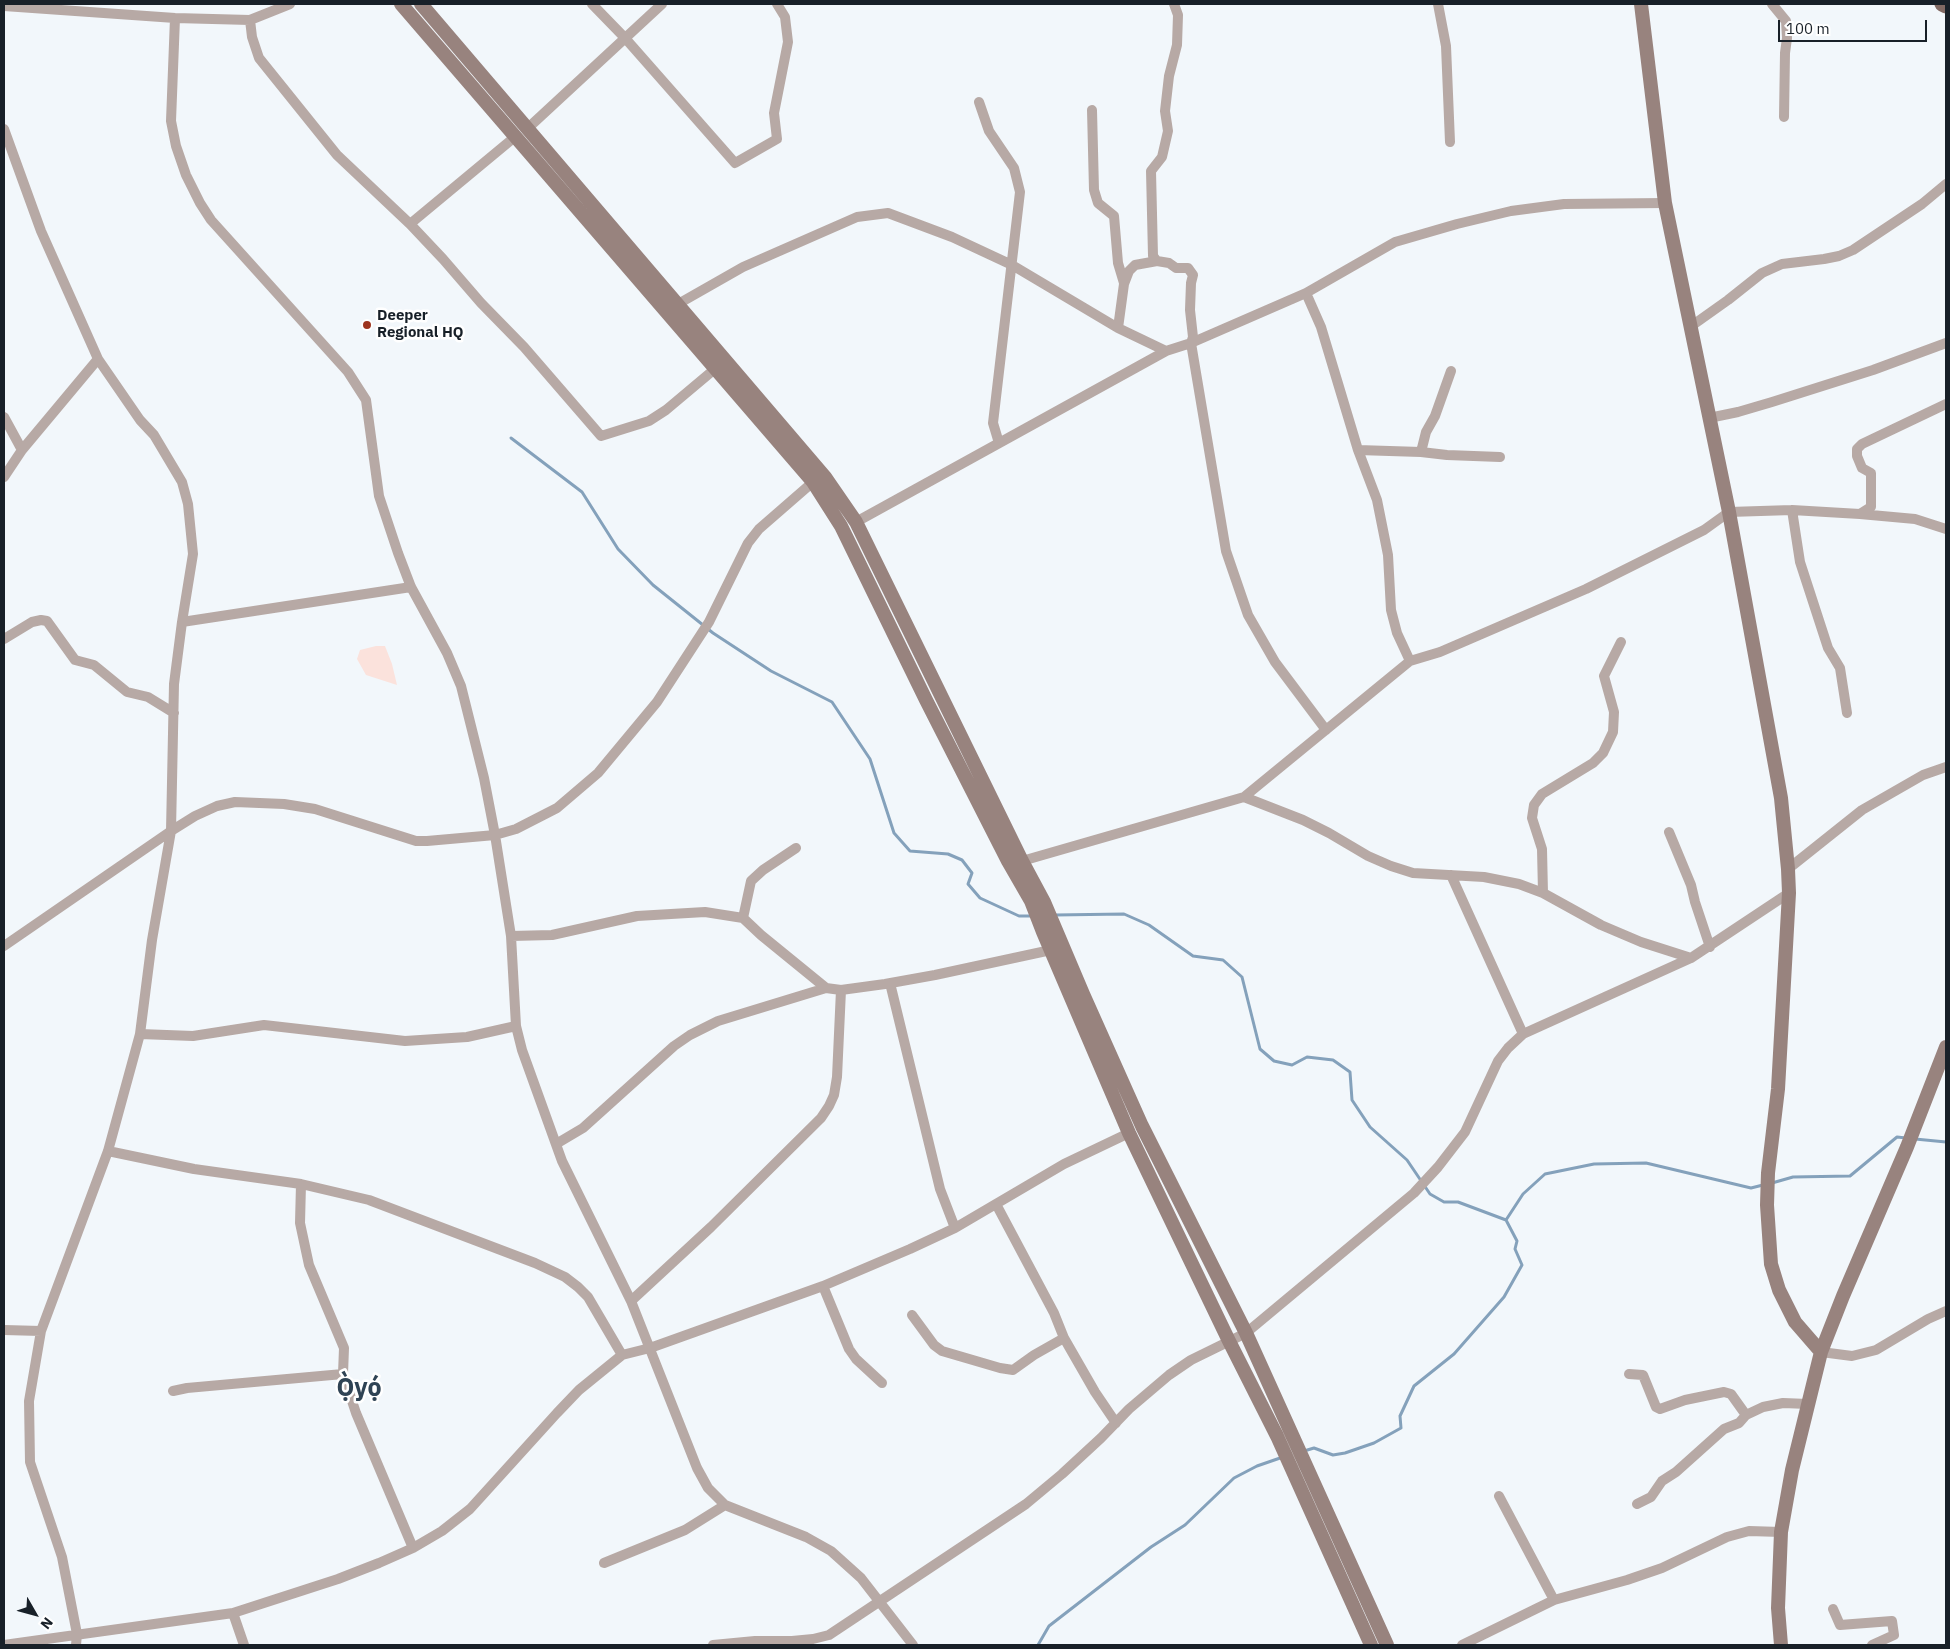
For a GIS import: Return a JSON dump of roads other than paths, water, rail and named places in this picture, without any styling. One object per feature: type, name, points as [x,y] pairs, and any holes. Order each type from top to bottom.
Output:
[{"type":"main road","points":[[401,4],[813,482],[841,526],[926,700],[1008,860],[1038,902]]},
{"type":"main road","points":[[421,4],[825,477],[856,522],[1022,861],[1049,932],[1078,997],[1246,1333],[1300,1488],[1371,1645]]},
{"type":"main road","points":[[1641,4],[1664,203],[1729,512],[1781,798],[1789,893],[1778,1089],[1768,1173],[1767,1205],[1771,1264],[1779,1290],[1795,1322],[1821,1352]]},
{"type":"main road","points":[[1942,4],[1946,6]]},
{"type":"main road","points":[[448,59],[460,49]]},
{"type":"main road","points":[[606,244],[617,233]]},
{"type":"main road","points":[[926,700],[940,694]]},
{"type":"main road","points":[[1049,932],[1051,950],[1078,997],[1129,1133],[1229,1341],[1282,1432],[1314,1482],[1387,1645]]},
{"type":"main road","points":[[1781,1645],[1778,1608],[1781,1532],[1792,1470],[1821,1352],[1907,1147],[1946,1047]]},
{"type":"street","points":[[4,6],[175,18],[250,20],[290,4]]},
{"type":"street","points":[[592,4],[735,163],[777,139],[774,113],[788,42],[785,17],[777,4]]},
{"type":"street","points":[[528,128],[662,4]]},
{"type":"street","points":[[1157,261],[1153,256],[1151,171],[1162,157],[1168,131],[1165,111],[1169,76],[1177,45],[1178,15],[1174,4]]},
{"type":"street","points":[[1438,4],[1446,46],[1450,142]]},
{"type":"street","points":[[1772,4],[1786,22],[1784,117]]},
{"type":"street","points":[[175,18],[171,121],[176,146],[186,175],[211,220],[348,372],[366,400],[379,496],[411,587],[447,653],[461,686],[484,778],[511,936],[516,1026],[522,1050],[562,1161],[631,1301],[697,1468],[708,1488],[726,1505],[806,1537],[832,1551],[861,1578],[913,1645]]},
{"type":"street","points":[[250,20],[252,37],[259,58],[337,155],[410,224],[443,259],[481,304],[524,347],[601,436],[620,431],[657,416],[716,368]]},
{"type":"street","points":[[978,102],[989,131],[1014,168],[1020,192],[993,423],[999,443]]},
{"type":"street","points":[[1092,110],[1094,190],[1098,203],[1114,216],[1118,263],[1124,284]]},
{"type":"street","points":[[4,129],[41,231],[98,359],[140,420],[154,435],[182,482],[188,504],[193,554],[174,684],[171,831],[152,940],[140,1034],[108,1151],[41,1331],[29,1401],[30,1462],[62,1557],[77,1634],[76,1645]]},
{"type":"street","points":[[410,224],[516,136]]},
{"type":"street","points":[[1690,327],[1762,273],[1782,264],[1824,259],[1839,256],[1853,250],[1922,204],[1946,184]]},
{"type":"street","points":[[856,522],[1166,351],[1191,343],[1306,293],[1395,242],[1510,211],[1564,204],[1664,203]]},
{"type":"street","points":[[678,304],[742,267],[857,217],[888,213],[952,237],[1012,265],[1118,328],[1166,351]]},
{"type":"street","points":[[1118,328],[1124,284],[1129,271],[1135,265],[1157,261],[1169,263],[1176,268],[1188,268],[1193,275],[1190,310],[1193,337],[1191,343],[1224,542],[1229,560],[1248,615],[1275,662],[1326,730]]},
{"type":"street","points":[[1306,293],[1321,327],[1358,450],[1377,500],[1388,555],[1391,610],[1397,633],[1410,661]]},
{"type":"street","points":[[1709,418],[1772,402],[1873,370],[1946,343]]},
{"type":"street","points":[[4,478],[22,450],[98,359]]},
{"type":"street","points":[[1421,452],[1426,432],[1435,416],[1451,371]]},
{"type":"street","points":[[1860,514],[1870,507],[1871,473],[1862,468],[1857,456],[1857,449],[1862,444],[1946,404]]},
{"type":"street","points":[[4,417],[22,450]]},
{"type":"street","points":[[1358,450],[1500,457]]},
{"type":"street","points":[[4,946],[171,831],[195,816],[217,806],[235,802],[252,802],[284,804],[315,809],[416,840],[495,835],[516,829],[557,808],[598,773],[657,702],[709,622],[748,543],[770,518],[813,482]]},
{"type":"street","points":[[1792,510],[1800,562],[1828,648],[1840,668],[1846,713]]},
{"type":"street","points":[[1022,861],[1244,797],[1410,661],[1440,652],[1586,589],[1704,530],[1729,512],[1792,510],[1860,514],[1915,519],[1946,529]]},
{"type":"street","points":[[182,622],[411,587]]},
{"type":"street","points":[[4,639],[32,622],[47,621],[75,660],[94,665],[127,692],[148,697],[174,713]]},
{"type":"street","points":[[1543,893],[1542,849],[1532,818],[1534,805],[1542,794],[1593,763],[1603,753],[1613,732],[1614,712],[1604,676],[1621,642]]},
{"type":"street","points":[[1788,870],[1862,810],[1923,776],[1946,767]]},
{"type":"street","points":[[1244,797],[1303,820],[1368,856],[1391,866],[1413,873],[1484,877],[1519,884],[1543,893],[1601,925],[1641,942],[1691,958]]},
{"type":"street","points":[[1669,832],[1691,885],[1710,947]]},
{"type":"street","points":[[743,918],[751,881],[763,870],[796,848]]},
{"type":"street","points":[[1451,875],[1523,1034]]},
{"type":"street","points":[[713,1645],[755,1641],[792,1641],[829,1635],[1026,1504],[1062,1474],[1169,1375],[1191,1360],[1246,1333],[1414,1193],[1438,1168],[1465,1132],[1498,1061],[1523,1034],[1691,958],[1789,893]]},
{"type":"street","points":[[511,936],[552,935],[637,916],[705,912],[743,918],[826,988]]},
{"type":"street","points":[[556,1144],[583,1128],[674,1046],[690,1035],[718,1021],[826,988],[841,990],[890,983],[1051,950]]},
{"type":"street","points":[[890,983],[940,1189],[955,1228]]},
{"type":"street","points":[[631,1301],[711,1227],[820,1118],[829,1106],[834,1095],[837,1077],[841,990]]},
{"type":"street","points":[[140,1034],[193,1036],[264,1025],[405,1041],[467,1038],[516,1026]]},
{"type":"street","points":[[4,1644],[233,1613],[338,1579],[413,1548],[442,1531],[470,1509],[568,1401],[622,1355],[650,1348],[823,1286],[910,1249],[955,1228],[1064,1164],[1129,1133]]},
{"type":"street","points":[[108,1151],[194,1169],[301,1184],[369,1200],[536,1263],[565,1277],[578,1287],[588,1298],[622,1355]]},
{"type":"street","points":[[301,1184],[300,1223],[309,1265],[344,1348],[343,1374],[356,1413],[413,1548]]},
{"type":"street","points":[[996,1204],[1054,1313],[1064,1338],[1095,1392],[1116,1423]]},
{"type":"street","points":[[823,1286],[849,1349],[856,1359],[882,1383]]},
{"type":"street","points":[[1821,1352],[1852,1356],[1876,1350],[1928,1319],[1946,1311]]},
{"type":"street","points":[[912,1315],[934,1345],[942,1351],[1013,1370],[1034,1355],[1064,1338]]},
{"type":"street","points":[[4,1330],[41,1331]]},
{"type":"street","points":[[173,1391],[187,1388],[343,1374]]},
{"type":"street","points":[[1629,1374],[1643,1375],[1656,1407],[1660,1409],[1685,1400],[1724,1392],[1731,1394],[1746,1416]]},
{"type":"street","points":[[1637,1504],[1651,1497],[1662,1481],[1676,1472],[1724,1428],[1739,1423],[1746,1416],[1763,1407],[1783,1403],[1808,1404]]},
{"type":"street","points":[[1499,1496],[1554,1600]]},
{"type":"street","points":[[604,1563],[686,1530],[726,1505]]},
{"type":"street","points":[[1462,1645],[1554,1600],[1653,1571],[1727,1537],[1749,1531],[1781,1532]]},
{"type":"street","points":[[1833,1608],[1840,1625],[1892,1621],[1894,1635],[1872,1645]]},
{"type":"street","points":[[233,1613],[244,1645]]},
{"type":"waterway","points":[[511,438],[582,492],[618,549],[653,585],[713,633],[771,671],[832,702],[870,759],[894,833],[910,851],[948,854],[962,860],[972,873],[968,884],[980,898],[1019,916],[1033,916]]},
{"type":"waterway","points":[[1055,915],[1124,914],[1149,925],[1193,956],[1223,960],[1242,977],[1260,1049],[1274,1061],[1292,1065],[1307,1057],[1333,1060],[1350,1072],[1352,1100],[1370,1127],[1407,1160],[1430,1194],[1444,1202],[1458,1202],[1506,1220]]},
{"type":"waterway","points":[[1772,1183],[1793,1177],[1850,1176],[1897,1137],[1906,1138]]},
{"type":"waterway","points":[[1915,1139],[1946,1142]]},
{"type":"waterway","points":[[1304,1451],[1314,1448],[1333,1455],[1345,1453],[1374,1443],[1401,1428],[1400,1416],[1414,1386],[1454,1354],[1504,1297],[1522,1265],[1515,1249],[1517,1241],[1506,1220],[1523,1194],[1545,1174],[1594,1164],[1646,1163],[1751,1188],[1763,1185]]},
{"type":"waterway","points":[[1038,1645],[1049,1626],[1151,1547],[1185,1525],[1234,1478],[1257,1466],[1283,1457]]},
{"type":"place","name":"Deeper Regional HQ","points":[[367,325]]},
{"type":"district","name":"Ọ̀yọ́","points":[[359,1389]]}]
